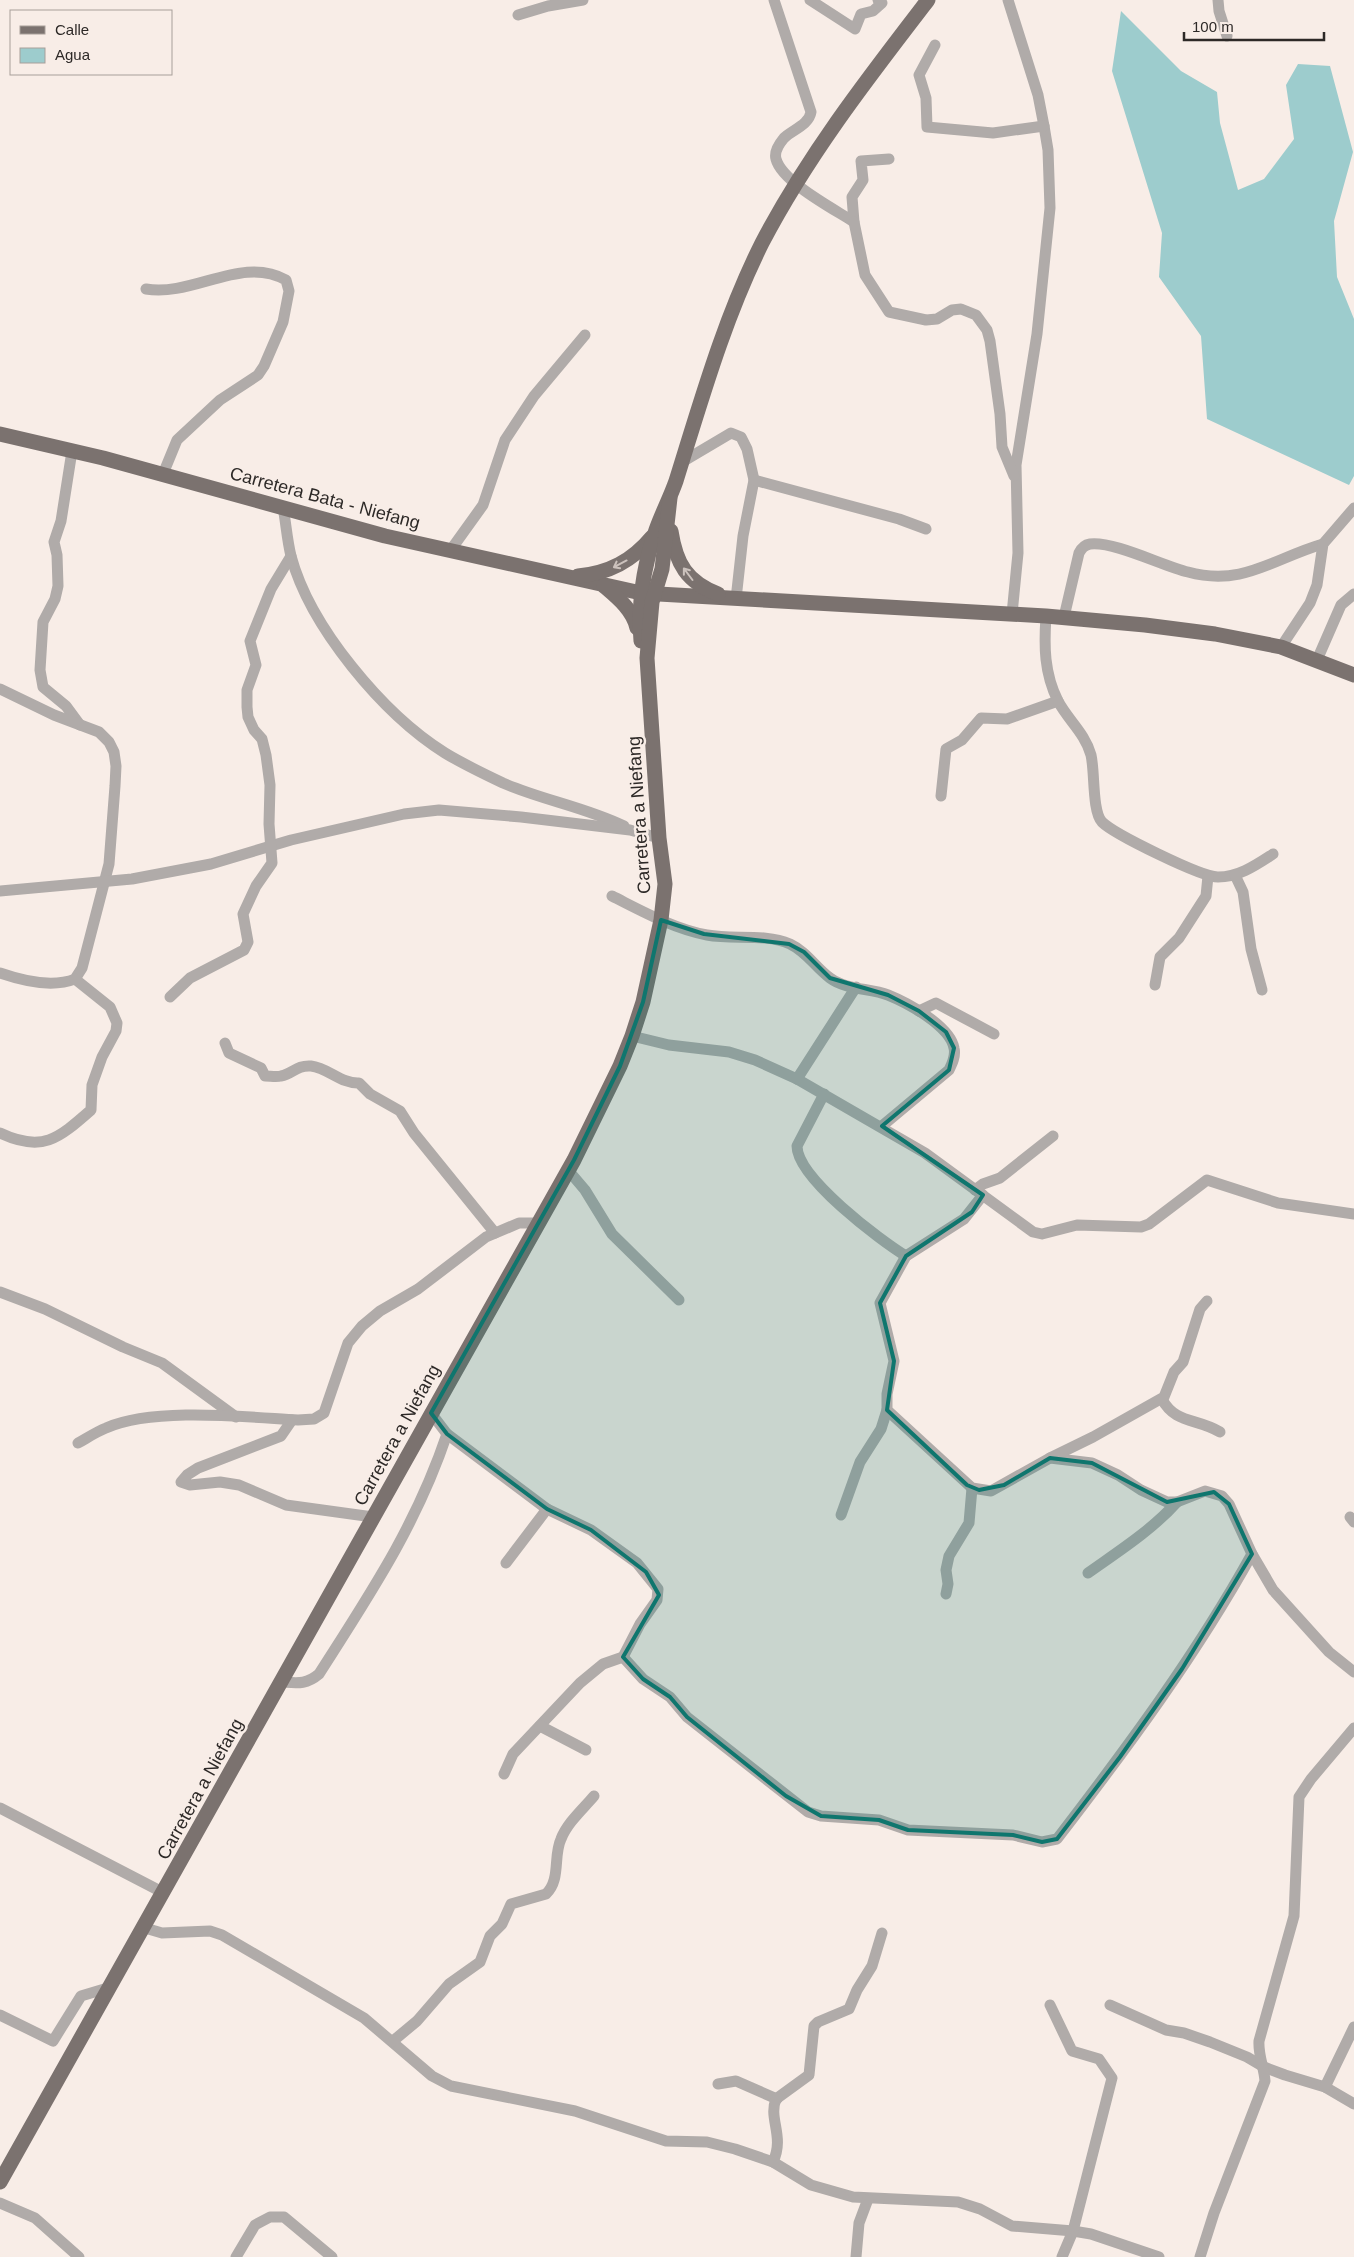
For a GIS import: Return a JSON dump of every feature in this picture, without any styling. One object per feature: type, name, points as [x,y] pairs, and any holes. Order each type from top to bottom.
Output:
[{"type":"main road","points":[[641,643],[639,613],[647,594],[662,569],[670,505],[682,462],[717,349],[740,293],[762,244],[796,184],[833,125],[928,0]]},
{"type":"main road","name":"Carretera Bata - Niefang","points":[[0,434],[163,474],[450,552],[647,594],[1064,617],[1206,633],[1281,647],[1354,675]]},
{"type":"main road","points":[[563,577],[595,574],[621,565],[640,550],[656,532],[670,505]]},
{"type":"main road","points":[[670,505],[678,560],[688,576],[700,587],[732,599]]},
{"type":"main road","points":[[647,658],[650,616],[647,594],[656,532]]},
{"type":"main road","points":[[604,586],[627,608],[635,619],[647,658]]},
{"type":"main road","points":[[650,616],[664,599],[676,596]]},
{"type":"main road","name":"Carretera a Niefang","points":[[0,2182],[164,1893],[568,1170],[608,1092],[632,1036],[643,1002],[661,920],[665,884],[659,838],[647,658]]},
{"type":"street","points":[[518,15],[564,2],[583,0]]},
{"type":"street","points":[[810,0],[855,29],[862,14],[873,11],[882,3],[878,0]]},
{"type":"street","points":[[1008,0],[1038,95],[1044,126],[1050,180],[1047,254],[1037,334],[1017,459],[1018,553],[1012,614]]},
{"type":"street","points":[[1218,0],[1227,36]]},
{"type":"street","points":[[777,2],[811,112],[808,120],[784,139],[776,151],[776,159],[781,169],[796,184],[854,222]]},
{"type":"street","points":[[935,45],[919,75],[926,98],[927,127],[993,133],[1044,126]]},
{"type":"street","points":[[889,159],[861,161],[862,180],[852,197],[854,222],[865,275],[889,312],[926,320],[937,319],[952,310],[961,309],[976,315],[986,330],[1000,414],[1002,447],[1016,482]]},
{"type":"street","points":[[146,290],[160,292],[174,290],[249,271],[276,275],[286,280],[290,291],[283,322],[264,366],[258,375],[220,400],[177,440],[163,474]]},
{"type":"street","points":[[450,552],[483,505],[504,440],[534,396],[585,334]]},
{"type":"street","points":[[682,462],[731,434],[740,437],[747,449],[754,480],[732,599]]},
{"type":"street","points":[[72,451],[61,520],[54,542],[57,555],[58,586],[55,599],[43,622],[40,670],[43,687],[66,706],[80,725]]},
{"type":"street","points":[[754,480],[899,519],[926,529]]},
{"type":"street","points":[[283,507],[291,556],[312,607],[340,650],[392,712],[445,753],[495,779],[542,797],[604,816],[630,830]]},
{"type":"street","points":[[1064,617],[1079,553],[1082,548],[1089,544],[1127,551],[1191,573],[1218,577],[1239,576],[1323,544],[1354,508]]},
{"type":"street","points":[[1281,647],[1310,603],[1317,585],[1323,544]]},
{"type":"street","points":[[170,997],[190,978],[244,950],[248,942],[243,914],[256,886],[272,863],[269,824],[270,785],[266,755],[262,739],[254,730],[247,712],[247,690],[256,665],[250,641],[271,589],[291,556]]},
{"type":"street","points":[[1316,660],[1342,605],[1354,594]]},
{"type":"street","points":[[1046,616],[1045,664],[1058,701],[1089,748],[1094,775],[1097,812],[1102,822],[1129,838],[1208,876],[1235,875],[1273,854]]},
{"type":"street","points":[[0,689],[99,732],[109,742],[116,766],[109,864],[82,968],[75,979],[56,983],[33,981],[0,973]]},
{"type":"street","points":[[941,796],[946,749],[962,740],[980,718],[1007,719],[1058,701]]},
{"type":"street","points":[[0,891],[105,883],[211,864],[272,846],[404,814],[439,810],[521,817],[630,830],[659,838]]},
{"type":"street","points":[[1235,875],[1243,892],[1251,949],[1262,990]]},
{"type":"street","points":[[1154,985],[1160,957],[1180,938],[1206,896],[1208,876]]},
{"type":"street","points":[[612,896],[661,920],[704,934],[725,938],[770,939],[789,944],[804,952],[830,978],[856,988],[888,995],[919,1011],[946,1032],[954,1048],[954,1060],[949,1070],[938,1082],[882,1126]]},
{"type":"street","points":[[0,1133],[20,1142],[38,1144],[50,1140],[71,1128],[91,1110],[92,1085],[102,1057],[116,1031],[117,1023],[110,1007],[75,979]]},
{"type":"street","points":[[797,1079],[856,988]]},
{"type":"street","points":[[919,1011],[936,1003],[994,1034]]},
{"type":"street","points":[[632,1036],[669,1045],[729,1052],[754,1060],[797,1079],[882,1126],[925,1153],[1033,1232],[1042,1234],[1077,1225],[1141,1227],[1149,1224],[1206,1180],[1278,1203],[1354,1214]]},
{"type":"street","points":[[225,1043],[228,1052],[261,1068],[265,1076],[282,1076],[297,1067],[312,1066],[328,1071],[350,1084],[359,1083],[370,1094],[400,1111],[414,1133],[495,1233]]},
{"type":"street","points":[[824,1094],[797,1146],[804,1166],[815,1182],[874,1235],[906,1256]]},
{"type":"street","points":[[841,1515],[860,1462],[880,1429],[887,1410],[887,1394],[894,1361],[880,1303],[906,1256],[964,1219],[982,1184],[1000,1178],[1053,1136]]},
{"type":"street","points":[[568,1170],[585,1190],[612,1234],[679,1300]]},
{"type":"street","points":[[78,1443],[106,1427],[141,1419],[236,1416],[292,1420],[314,1419],[324,1413],[348,1343],[362,1326],[380,1311],[418,1289],[461,1255],[495,1233],[519,1224],[537,1223]]},
{"type":"street","points":[[0,1292],[60,1315],[123,1347],[162,1363],[236,1416]]},
{"type":"street","points":[[887,1410],[972,1488],[991,1491],[1162,1399],[1166,1395],[1174,1372],[1183,1362],[1200,1310],[1207,1301]]},
{"type":"street","points":[[1162,1399],[1168,1411],[1176,1416],[1210,1426],[1220,1432]]},
{"type":"street","points":[[431,1413],[447,1434],[547,1509],[591,1530],[637,1563],[658,1589],[657,1600],[640,1624],[623,1657],[603,1664],[580,1683],[513,1754],[504,1774]]},
{"type":"street","points":[[292,1420],[281,1436],[198,1468],[187,1475],[181,1482],[190,1485],[220,1482],[239,1485],[286,1505],[373,1517]]},
{"type":"street","points":[[282,1682],[302,1684],[309,1682],[318,1674],[393,1557],[420,1505],[447,1434]]},
{"type":"street","points":[[1050,1458],[1092,1463],[1118,1474],[1141,1490],[1167,1502],[1177,1502],[1204,1491],[1222,1496],[1229,1504],[1252,1554],[1273,1590],[1329,1652],[1354,1672]]},
{"type":"street","points":[[946,1594],[948,1584],[947,1563],[949,1556],[969,1523],[972,1488]]},
{"type":"street","points":[[1088,1573],[1126,1546],[1166,1514],[1177,1502]]},
{"type":"street","points":[[506,1563],[547,1509]]},
{"type":"street","points":[[623,1657],[642,1679],[670,1698],[686,1717],[808,1812],[821,1816],[878,1820],[908,1830],[1013,1834],[1042,1842],[1057,1839],[1120,1757],[1204,1635],[1252,1554]]},
{"type":"street","points":[[540,1726],[586,1750]]},
{"type":"street","points":[[1200,2257],[1214,2213],[1262,2095],[1265,2081],[1264,2067],[1258,2053],[1259,2041],[1295,1910],[1299,1797],[1303,1789],[1354,1728]]},
{"type":"street","points":[[393,2041],[417,2020],[449,1984],[480,1962],[490,1936],[502,1924],[511,1904],[546,1894],[550,1891],[554,1880],[559,1841],[594,1796]]},
{"type":"street","points":[[0,1808],[164,1893]]},
{"type":"street","points":[[144,1928],[162,1933],[210,1931],[222,1935],[364,2018],[432,2076],[451,2086],[576,2111],[653,2138],[679,2143],[707,2142],[773,2162],[811,2185],[828,2191],[868,2199],[958,2202],[980,2209],[1012,2226],[1073,2231],[1114,2241],[1159,2257]]},
{"type":"street","points":[[773,2162],[779,2146],[774,2112],[777,2099],[808,2075],[814,2026],[818,2022],[849,2009],[857,1990],[872,1966],[882,1933]]},
{"type":"street","points":[[0,2015],[53,2041],[81,1996],[111,1987]]},
{"type":"street","points":[[1050,2005],[1072,2051],[1099,2058],[1112,2078],[1073,2231],[1062,2257]]},
{"type":"street","points":[[1110,2005],[1166,2030],[1184,2033],[1247,2056],[1264,2067],[1325,2087],[1354,2104]]},
{"type":"street","points":[[1325,2087],[1354,2027]]},
{"type":"street","points":[[718,2084],[736,2081],[777,2099]]},
{"type":"street","points":[[856,2257],[859,2223],[868,2199]]},
{"type":"street","points":[[0,2203],[35,2218],[79,2257]]},
{"type":"street","points":[[236,2257],[255,2225],[263,2219],[284,2217],[332,2257]]},
{"type":"highlighted area","points":[[661,920],[704,934],[789,944],[804,952],[830,978],[888,995],[919,1011],[946,1032],[954,1048],[949,1070],[882,1126],[983,1195],[972,1212],[906,1256],[880,1303],[894,1361],[887,1410],[967,1485],[979,1490],[1004,1485],[1050,1458],[1092,1463],[1167,1502],[1214,1492],[1229,1504],[1252,1554],[1182,1669],[1120,1757],[1057,1839],[1042,1842],[1013,1835],[908,1830],[879,1820],[821,1816],[786,1796],[687,1717],[670,1697],[643,1679],[623,1657],[659,1595],[646,1572],[591,1530],[547,1509],[447,1434],[431,1413],[574,1160],[620,1066],[643,1002]]},
{"type":"water","points":[[1121,11],[1181,71],[1217,92],[1220,123],[1238,190],[1264,179],[1294,139],[1286,85],[1298,64],[1330,66],[1353,152],[1334,221],[1337,277],[1354,319],[1354,476],[1349,485],[1207,419],[1201,336],[1159,277],[1162,233],[1112,71]]}]
